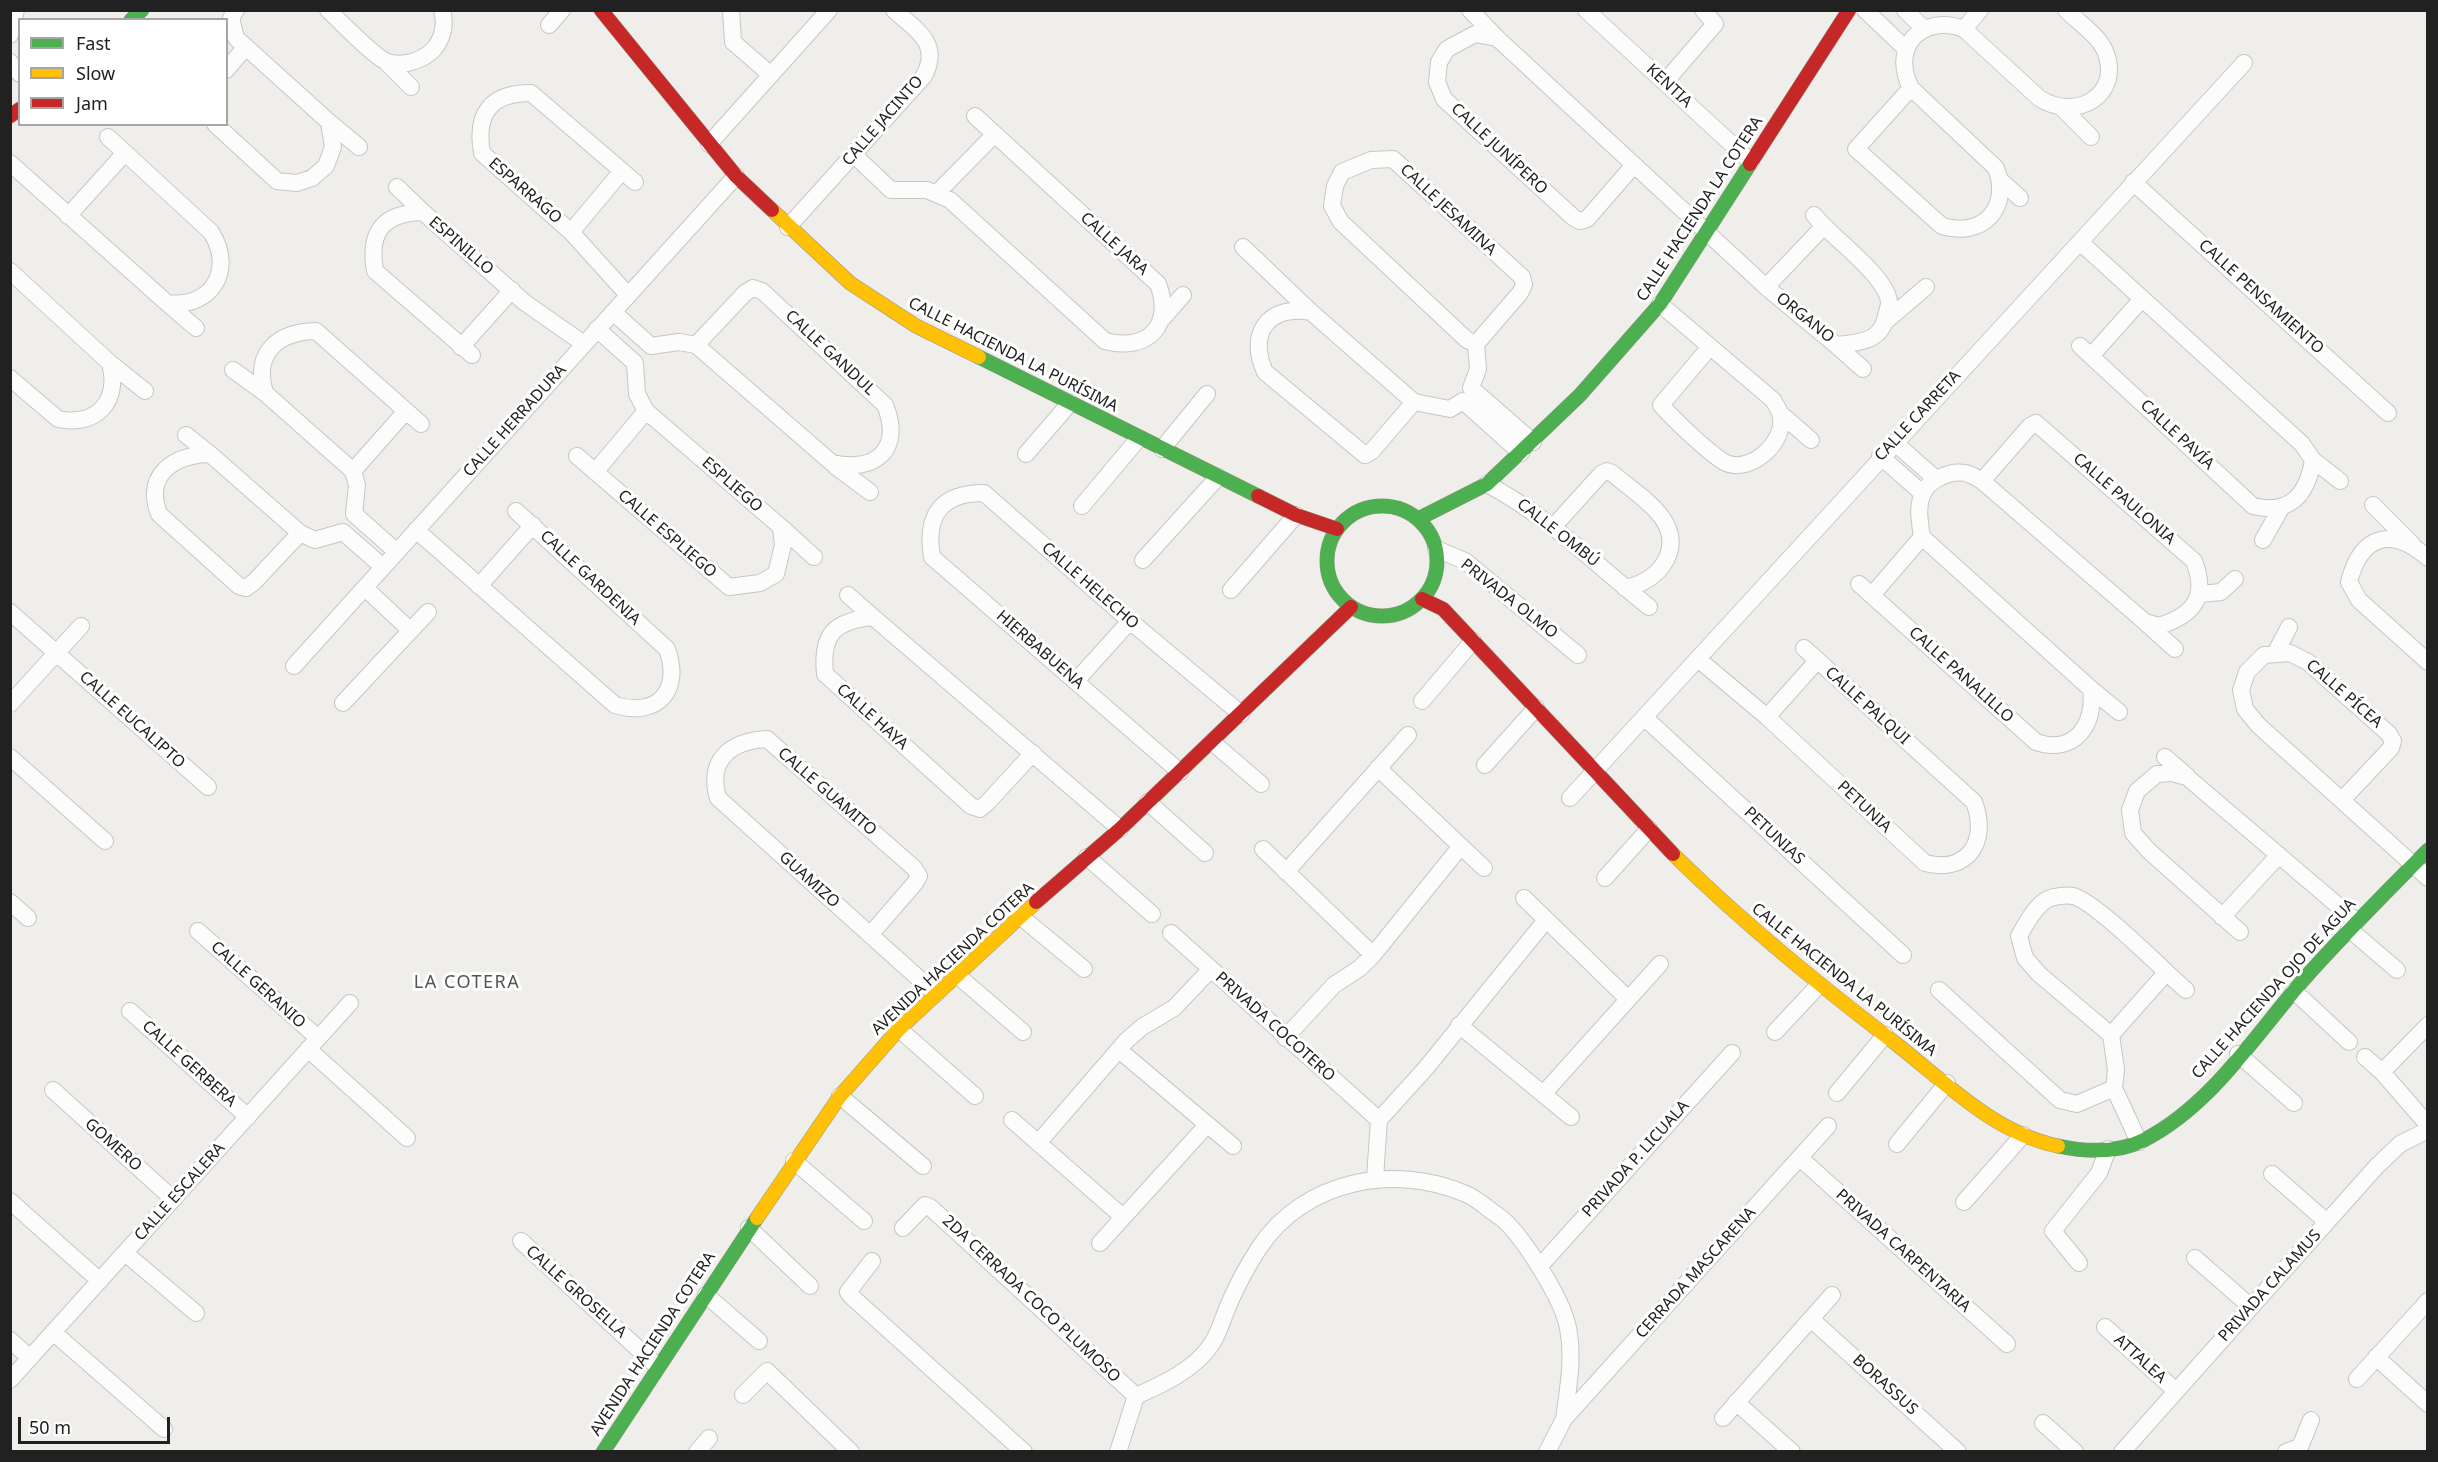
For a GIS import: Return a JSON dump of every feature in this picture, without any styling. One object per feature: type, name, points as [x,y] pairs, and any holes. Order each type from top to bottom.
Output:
[{"type":"street","points":[[10,35],[16,10]]},
{"type":"street","points":[[236,10],[231,18],[232,30],[245,48],[359,147]]},
{"type":"street","points":[[328,10],[385,60],[411,87]]},
{"type":"street","points":[[385,60],[408,63],[430,53],[441,38],[444,26],[442,10]]},
{"type":"street","points":[[549,25],[562,10]]},
{"type":"street","name":"CALLE HACIENDA LA PURÍSIMA","points":[[601,10],[736,176],[788,228],[850,283],[916,326],[1296,515],[1337,529]]},
{"type":"street","points":[[731,10],[733,42],[771,75]]},
{"type":"street","points":[[709,144],[829,10]]},
{"type":"street","name":"CALLE JACINTO","points":[[788,228],[924,76],[931,62],[931,48],[911,24],[894,10]]},
{"type":"street","points":[[1470,10],[1497,38],[1707,231]]},
{"type":"street","name":"KENTIA","points":[[1586,10],[1751,162]]},
{"type":"street","points":[[1665,82],[1715,24],[1703,10]]},
{"type":"street","points":[[1865,10],[1914,38]]},
{"type":"street","points":[[1905,10],[1914,38]]},
{"type":"street","points":[[1964,29],[1980,10]]},
{"type":"street","points":[[2062,109],[2088,104],[2098,96],[2109,73],[2104,48],[2066,10]]},
{"type":"street","name":"CALLE HACIENDA LA COTERA","points":[[1418,519],[1487,484],[1527,448],[1580,394],[1660,304],[1843,13]]},
{"type":"street","points":[[2020,198],[2000,180],[1988,158],[1911,88],[1905,76],[1903,63],[1914,38],[1937,24],[1951,24],[1964,29],[2039,98],[2062,109],[2091,137]]},
{"type":"street","name":"CALLE JUNÍPERO","points":[[1497,38],[1475,34],[1447,49],[1440,62],[1437,82],[1444,99],[1580,222],[1587,219],[1634,165]]},
{"type":"street","points":[[228,68],[245,48]]},
{"type":"street","name":"CALLE CARRETA","points":[[1570,798],[1596,772],[1880,456],[2244,63]]},
{"type":"street","points":[[1911,88],[1856,149],[1932,218],[1942,226],[1955,229],[1980,225],[1990,216],[1999,199],[2000,180]]},
{"type":"street","name":"ESPARRAGO","points":[[571,232],[628,177],[531,93],[513,93],[500,98],[484,114],[479,137],[482,153],[571,232],[628,295]]},
{"type":"street","name":"CALLE JARA","points":[[975,116],[1158,284],[1163,298],[1162,319]]},
{"type":"street","points":[[217,126],[277,181],[297,183],[319,173],[330,159],[333,135],[329,122]]},
{"type":"street","points":[[937,193],[994,135]]},
{"type":"street","points":[[108,137],[211,232],[218,242],[219,278],[208,293],[182,305],[167,303]]},
{"type":"street","points":[[465,138],[482,153]]},
{"type":"street","points":[[68,216],[124,154]]},
{"type":"street","points":[[854,154],[891,190],[927,190],[950,200],[1105,341],[1122,346],[1138,342],[1153,333],[1183,295]]},
{"type":"street","name":"CALLE JESAMINA","points":[[1393,159],[1522,277],[1524,285],[1520,293],[1476,344],[1467,340],[1341,222],[1332,206],[1335,186],[1342,172],[1371,160],[1393,159]]},
{"type":"street","points":[[10,163],[196,328]]},
{"type":"street","name":"CALLE HERRADURA","points":[[294,666],[736,176]]},
{"type":"street","name":"CALLE PENSAMIENTO","points":[[2133,182],[2388,413]]},
{"type":"street","points":[[397,187],[423,212]]},
{"type":"street","name":"ESPINILLO","points":[[512,290],[466,351],[375,271],[372,255],[377,233],[392,218],[405,213],[423,212],[512,290],[524,302],[584,344]]},
{"type":"street","points":[[1766,287],[1819,221],[1881,283],[1889,302],[1882,328]]},
{"type":"street","name":"ORGANO","points":[[1707,231],[1766,287],[1836,345],[1862,343],[1882,328]]},
{"type":"street","points":[[2080,242],[2301,444],[2313,460],[2340,481]]},
{"type":"street","points":[[1243,248],[1311,312],[1414,402],[1450,409],[1463,401],[1527,448]]},
{"type":"street","points":[[10,271],[110,363],[145,391]]},
{"type":"street","points":[[1882,328],[1926,287]]},
{"type":"street","name":"CALLE GANDUL","points":[[696,345],[745,293],[753,288],[762,291],[885,405],[892,421],[889,442],[881,456],[864,467],[849,467],[832,463]]},
{"type":"street","name":"CALLE PAVÍA","points":[[2142,299],[2086,351],[2253,506],[2267,509],[2281,508]]},
{"type":"street","points":[[1660,304],[1709,348],[1773,400],[1781,414],[1811,440]]},
{"type":"street","points":[[1311,312],[1296,309],[1267,322],[1259,335],[1257,355],[1265,372],[1365,455],[1372,451],[1414,402]]},
{"type":"street","points":[[613,312],[651,346],[679,342],[696,345],[832,463],[870,492]]},
{"type":"street","points":[[577,456],[595,472],[646,411],[638,394],[635,363],[597,329]]},
{"type":"street","points":[[265,393],[261,378],[267,354],[283,337],[296,332],[316,331],[420,424]]},
{"type":"street","points":[[1476,344],[1478,369],[1471,388],[1527,448]]},
{"type":"street","points":[[1836,345],[1863,369]]},
{"type":"street","points":[[1709,348],[1661,405],[1724,462],[1738,466],[1751,461],[1772,446],[1779,433],[1781,414]]},
{"type":"street","points":[[10,378],[58,419],[78,421],[100,411],[110,396],[113,376],[110,363]]},
{"type":"street","points":[[233,370],[265,393],[352,471],[357,485],[354,514],[397,552]]},
{"type":"street","points":[[1162,449],[1207,394]]},
{"type":"street","points":[[1026,454],[1070,403]]},
{"type":"street","points":[[352,471],[406,411]]},
{"type":"street","name":"ESPLIEGO","points":[[646,411],[814,556]]},
{"type":"street","name":"CALLE PAULONIA","points":[[1982,481],[2030,426],[2036,423],[2194,561],[2198,571],[2200,594]]},
{"type":"street","points":[[186,435],[300,533],[315,540],[343,532],[383,567]]},
{"type":"street","points":[[1082,506],[1139,438]]},
{"type":"street","points":[[1894,442],[1929,487]]},
{"type":"street","points":[[210,454],[190,454],[176,460],[160,476],[154,501],[159,514],[239,586],[246,588],[254,582],[300,533]]},
{"type":"street","points":[[1880,456],[1929,487]]},
{"type":"street","points":[[2263,540],[2281,508],[2299,496],[2310,476],[2313,460]]},
{"type":"street","points":[[1554,526],[1601,474],[1607,471],[1612,472],[1666,521],[1672,536],[1671,550],[1661,569],[1639,586],[1625,588]]},
{"type":"street","name":"CALLE ESPLIEGO","points":[[595,472],[729,587],[760,583],[776,574],[783,545],[781,527]]},
{"type":"street","points":[[2119,712],[1923,537],[1919,512],[1929,487],[1949,474],[1966,473],[1982,481],[2175,650]]},
{"type":"street","points":[[1143,560],[1218,477]]},
{"type":"street","name":"CALLE OMBÚ","points":[[1487,484],[1519,501],[1554,526],[1649,607]]},
{"type":"street","name":"CALLE HELECHO","points":[[935,515],[951,499],[964,493],[984,493],[1130,621],[1241,714]]},
{"type":"street","points":[[2373,505],[2427,558]]},
{"type":"street","points":[[1375,506],[1391,506],[1405,510],[1418,519],[1430,532],[1436,549],[1437,567],[1432,584],[1422,599],[1406,611],[1388,616],[1368,615],[1351,607],[1338,595],[1329,580],[1326,562],[1329,545],[1337,529],[1347,518],[1375,506]]},
{"type":"street","points":[[516,511],[533,525]]},
{"type":"street","name":"HIERBABUENA","points":[[935,515],[929,539],[932,557],[1180,772]]},
{"type":"street","points":[[1231,590],[1296,515]]},
{"type":"street","name":"CALLE GARDENIA","points":[[533,525],[667,649],[673,664],[673,680],[663,699],[644,709],[630,710],[615,705],[479,586],[533,525]]},
{"type":"street","points":[[416,530],[479,586]]},
{"type":"street","points":[[1872,595],[1923,537]]},
{"type":"street","points":[[2412,544],[2384,539],[2373,540],[2363,549],[2353,565],[2349,582],[2359,600],[2427,662]]},
{"type":"street","name":"PRIVADA OLMO","points":[[1436,549],[1465,561],[1578,655]]},
{"type":"street","points":[[2145,622],[2159,626],[2172,622],[2188,612],[2200,594],[2221,592],[2235,579]]},
{"type":"street","name":"CALLE PANALILLO","points":[[1859,584],[2036,742],[2051,747],[2062,745],[2080,733],[2091,713],[2093,704],[2091,689]]},
{"type":"street","points":[[365,588],[410,630]]},
{"type":"street","points":[[848,594],[1120,829]]},
{"type":"street","name":"CALLE HACIENDA LA PURÍSIMA","points":[[1422,599],[1443,609],[1649,829],[1746,924],[1819,985],[1982,1110],[2023,1135],[2071,1151],[2108,1149],[2139,1142]]},
{"type":"street","name":"AVENIDA HACIENDA COTERA","points":[[603,1452],[657,1366],[794,1161],[840,1096],[899,1029],[1020,916],[1120,829],[1351,607]]},
{"type":"street","name":"CALLE EUCALIPTO","points":[[10,612],[208,787]]},
{"type":"street","points":[[343,703],[428,612]]},
{"type":"street","name":"CALLE HAYA","points":[[873,617],[845,622],[834,630],[826,641],[823,654],[825,674],[971,806],[980,809],[1033,753]]},
{"type":"street","points":[[1076,681],[1130,621]]},
{"type":"street","points":[[10,704],[81,626]]},
{"type":"street","points":[[2289,627],[2276,652],[2264,655],[2247,672],[2241,690],[2245,709],[2258,725],[2427,878]]},
{"type":"street","points":[[1422,701],[1473,641]]},
{"type":"street","points":[[1804,648],[1817,661]]},
{"type":"street","name":"CALLE PÍCEA","points":[[2276,652],[2290,652],[2308,662],[2389,734],[2393,741],[2391,748],[2342,800]]},
{"type":"street","points":[[1698,659],[1767,717]]},
{"type":"street","name":"CALLE PALQUI","points":[[1767,717],[1817,661],[1974,802],[1978,812],[1980,835],[1972,853]]},
{"type":"street","points":[[1485,765],[1536,708]]},
{"type":"street","name":"PETUNIAS","points":[[1645,717],[1904,955]]},
{"type":"street","name":"PETUNIA","points":[[1767,717],[1925,862],[1939,866],[1958,861],[1972,853]]},
{"type":"street","points":[[1286,872],[1408,735]]},
{"type":"street","name":"CALLE GUAMITO","points":[[726,754],[739,744],[767,739],[914,868],[919,876],[915,883],[870,935]]},
{"type":"street","points":[[1212,742],[1261,784]]},
{"type":"street","name":"GUAMIZO","points":[[726,754],[716,768],[714,783],[718,798],[936,994]]},
{"type":"street","points":[[10,757],[105,841]]},
{"type":"street","points":[[2165,757],[2279,855],[2397,970]]},
{"type":"street","points":[[1378,768],[1484,868]]},
{"type":"street","points":[[2187,777],[2172,773],[2157,774],[2137,790],[2130,810],[2133,832],[2149,851],[2240,932]]},
{"type":"street","points":[[1148,802],[1206,853]]},
{"type":"street","points":[[1605,878],[1649,829]]},
{"type":"street","points":[[1285,1038],[1334,986],[1360,968],[1372,956],[1461,846]]},
{"type":"street","points":[[1263,849],[1372,956]]},
{"type":"street","name":"CALLE HACIENDA OJO DE AGUA","points":[[2139,1142],[2158,1133],[2193,1105],[2353,925],[2427,850]]},
{"type":"street","points":[[2222,917],[2279,855]]},
{"type":"street","points":[[1087,857],[1152,914]]},
{"type":"street","points":[[2139,1142],[2114,1088],[2116,1070],[2111,1035],[2039,974],[2025,958],[2019,936],[2029,918],[2046,900],[2058,896],[2074,896],[2093,906],[2186,990]]},
{"type":"street","points":[[1524,898],[1628,999]]},
{"type":"street","points":[[10,902],[28,918]]},
{"type":"street","points":[[1020,916],[1084,969]]},
{"type":"street","points":[[1375,1178],[1378,1120],[1426,1068],[1459,1024],[1546,920]]},
{"type":"street","name":"CALLE GERANIO","points":[[198,931],[407,1138]]},
{"type":"street","name":"PRIVADA COCOTERO","points":[[1171,933],[1378,1120]]},
{"type":"street","points":[[1544,1093],[1660,964]]},
{"type":"street","points":[[1038,1143],[1119,1050],[1142,1027],[1174,1008],[1210,969]]},
{"type":"street","points":[[2111,1035],[2166,973]]},
{"type":"street","points":[[957,975],[1023,1032]]},
{"type":"street","points":[[1775,1032],[1819,985]]},
{"type":"street","points":[[1939,990],[2060,1100],[2077,1104],[2114,1088]]},
{"type":"street","points":[[2294,991],[2349,1042]]},
{"type":"street","name":"CALLE ESCALERA","points":[[10,1380],[350,1003]]},
{"type":"street","name":"CALLE GERBERA","points":[[130,1011],[248,1116]]},
{"type":"street","points":[[1459,1024],[1572,1117]]},
{"type":"street","points":[[2382,1072],[2427,1025]]},
{"type":"street","points":[[899,1029],[975,1096]]},
{"type":"street","points":[[1837,1093],[1885,1035]]},
{"type":"street","points":[[1119,1050],[1233,1146]]},
{"type":"street","name":"PRIVADA P. LICUALA","points":[[1540,1266],[1732,1053]]},
{"type":"street","points":[[2238,1054],[2294,1103]]},
{"type":"street","points":[[2365,1057],[2382,1072],[2427,1125]]},
{"type":"street","points":[[1897,1144],[1947,1083]]},
{"type":"street","name":"GOMERO","points":[[53,1090],[174,1199]]},
{"type":"street","points":[[840,1096],[923,1166]]},
{"type":"street","points":[[1012,1120],[1123,1217]]},
{"type":"street","points":[[1100,1243],[1207,1125]]},
{"type":"street","name":"CERRADA MASCARENA","points":[[1564,1419],[1828,1126]]},
{"type":"street","name":"PRIVADA CALAMUS","points":[[2122,1452],[2327,1222],[2400,1144],[2427,1130]]},
{"type":"street","points":[[1964,1202],[2023,1135]]},
{"type":"street","points":[[2079,1263],[2053,1231],[2099,1173],[2108,1149]]},
{"type":"street","name":"PRIVADA CARPENTARIA","points":[[1800,1158],[2007,1344]]},
{"type":"street","points":[[794,1161],[864,1221]]},
{"type":"street","points":[[2272,1174],[2327,1222]]},
{"type":"street","points":[[1118,1452],[1136,1396],[1189,1368],[1212,1345],[1230,1301],[1260,1246],[1290,1213],[1328,1191],[1375,1178],[1420,1180],[1467,1194],[1509,1224],[1540,1266],[1568,1327],[1570,1368],[1564,1419],[1547,1452]]},
{"type":"street","points":[[10,1201],[100,1281]]},
{"type":"street","name":"2DA CERRADA COCO PLUMOSO","points":[[903,1228],[925,1205],[1136,1396]]},
{"type":"street","points":[[749,1228],[810,1286]]},
{"type":"street","name":"CALLE GROSELLA","points":[[521,1241],[657,1366]]},
{"type":"street","points":[[125,1253],[196,1313]]},
{"type":"street","points":[[2194,1258],[2251,1307]]},
{"type":"street","points":[[872,1261],[848,1292],[1024,1452]]},
{"type":"street","points":[[706,1294],[759,1341]]},
{"type":"street","points":[[1723,1418],[1832,1295]]},
{"type":"street","points":[[2357,1379],[2427,1301]]},
{"type":"street","name":"BORASSUS","points":[[1811,1319],[1958,1452]]},
{"type":"street","name":"ATTALEA","points":[[2105,1327],[2176,1392]]},
{"type":"street","points":[[53,1332],[164,1429]]},
{"type":"street","points":[[10,1340],[30,1358]]},
{"type":"street","points":[[2376,1357],[2427,1404]]},
{"type":"street","points":[[743,1395],[767,1371],[851,1452]]},
{"type":"street","points":[[1736,1402],[1791,1452]]},
{"type":"street","points":[[2298,1450],[2311,1420]]},
{"type":"street","points":[[2043,1423],[2075,1452]]},
{"type":"street","points":[[697,1452],[709,1438]]},
{"type":"traffic: fast","points":[[133,18],[142,10]]},
{"type":"traffic: fast","points":[[1418,519],[1487,484],[1580,395],[1660,304],[1750,164]]},
{"type":"traffic: fast","points":[[979,357],[1258,496]]},
{"type":"traffic: fast","points":[[1382,506],[1403,510],[1421,522],[1433,540],[1437,561],[1433,582],[1421,600],[1403,612],[1382,616],[1361,612],[1343,600],[1331,582],[1327,561],[1331,540],[1343,522],[1361,510],[1382,506]]},
{"type":"traffic: fast","points":[[2058,1146],[2091,1150],[2124,1147],[2144,1140],[2168,1126],[2191,1108],[2231,1067],[2319,962],[2428,850]]},
{"type":"traffic: fast","points":[[603,1452],[757,1218]]},
{"type":"traffic: slow","points":[[772,210],[850,283],[916,326],[979,357]]},
{"type":"traffic: slow","points":[[1673,854],[1781,952],[1971,1104],[2013,1130],[2058,1146]]},
{"type":"traffic: slow","points":[[757,1218],[840,1096],[899,1029],[1036,902]]},
{"type":"traffic: jam","points":[[601,10],[736,176],[772,210]]},
{"type":"traffic: jam","points":[[1750,164],[1849,10]]},
{"type":"traffic: jam","points":[[10,116],[18,110]]},
{"type":"traffic: jam","points":[[1258,496],[1296,515],[1337,529]]},
{"type":"traffic: jam","points":[[1422,599],[1443,609],[1673,854]]},
{"type":"traffic: jam","points":[[1036,902],[1120,829],[1351,607]]},
{"type":"district","name":"LA COTERA","points":[[467,983]]}]
